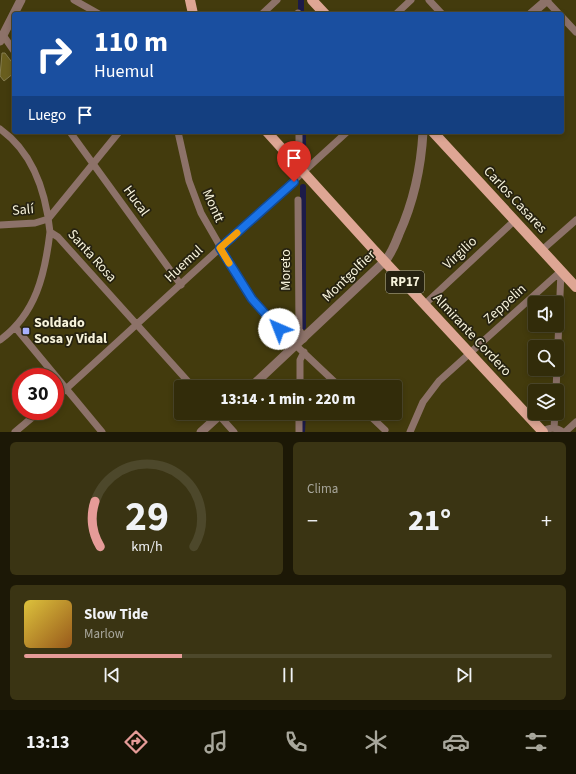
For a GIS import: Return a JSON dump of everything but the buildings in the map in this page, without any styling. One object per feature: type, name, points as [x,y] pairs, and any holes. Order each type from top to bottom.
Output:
[{"type":"main road","points":[[190,0],[193,12]]},
{"type":"main road","points":[[312,0],[323,12]]},
{"type":"main road","name":"Almirante Cordero","points":[[269,134],[542,432]]},
{"type":"main road","name":"Carlos Casares","points":[[436,134],[576,287]]},
{"type":"street","points":[[15,12],[21,0]]},
{"type":"street","points":[[74,0],[95,12]]},
{"type":"street","points":[[264,12],[277,0]]},
{"type":"street","points":[[398,12],[411,0]]},
{"type":"street","points":[[429,0],[440,12]]},
{"type":"street","points":[[533,12],[547,0],[558,12]]},
{"type":"street","points":[[12,17],[1,38],[12,49]]},
{"type":"street","points":[[564,19],[576,32]]},
{"type":"street","name":"Santa Rosa","points":[[0,129],[20,148],[40,182],[50,232],[58,237],[187,380]]},
{"type":"street","name":"Hucal","points":[[71,134],[181,286]]},
{"type":"street","points":[[48,219],[116,134]]},
{"type":"street","name":"Montt","points":[[178,134],[193,193],[206,224],[220,248],[252,299],[271,322],[300,342],[304,352],[333,380]]},
{"type":"street","points":[[296,164],[300,160],[300,134]]},
{"type":"street","name":"Huemul","points":[[64,392],[181,286],[220,248],[345,134]]},
{"type":"street","name":"Montgolfier","points":[[259,380],[385,261],[391,253],[412,203],[420,167],[423,134]]},
{"type":"street","name":"Moreto","points":[[298,200],[300,342]]},
{"type":"street","name":"Salí","points":[[0,225],[35,223],[48,219]]},
{"type":"street","points":[[542,250],[576,220]]},
{"type":"street","name":"Virgilio","points":[[425,304],[514,221]]},
{"type":"street","points":[[0,340],[15,328],[25,316],[39,287],[46,262],[50,232]]},
{"type":"street","points":[[556,384],[561,271]]},
{"type":"street","name":"Zeppelin","points":[[410,432],[417,412],[430,391],[561,271]]},
{"type":"street","points":[[15,328],[102,432]]},
{"type":"street","points":[[300,380],[300,360],[304,352]]},
{"type":"street","points":[[15,432],[29,420]]},
{"type":"street","points":[[201,432],[214,420]]},
{"type":"street","points":[[225,420],[234,432]]},
{"type":"street","points":[[299,420],[299,432]]},
{"type":"street","points":[[374,420],[385,431]]},
{"type":"street","points":[[554,428],[555,420]]},
{"type":"street","points":[[542,432],[554,428],[564,432],[576,422]]},
{"type":"waterway","points":[[301,1],[301,12]]},
{"type":"waterway","points":[[303,134],[303,155]]},
{"type":"waterway","points":[[303,187],[303,327]]},
{"type":"waterway","points":[[302,432],[303,420]]},
{"type":"slow traffic","points":[[229,263],[220,248],[237,233]]},
{"type":"place","name":"Soldado Sosa y Vidal","points":[[26,331]]},
{"type":"route","points":[[279,329],[267,318],[252,299],[220,248],[294,182]]}]
